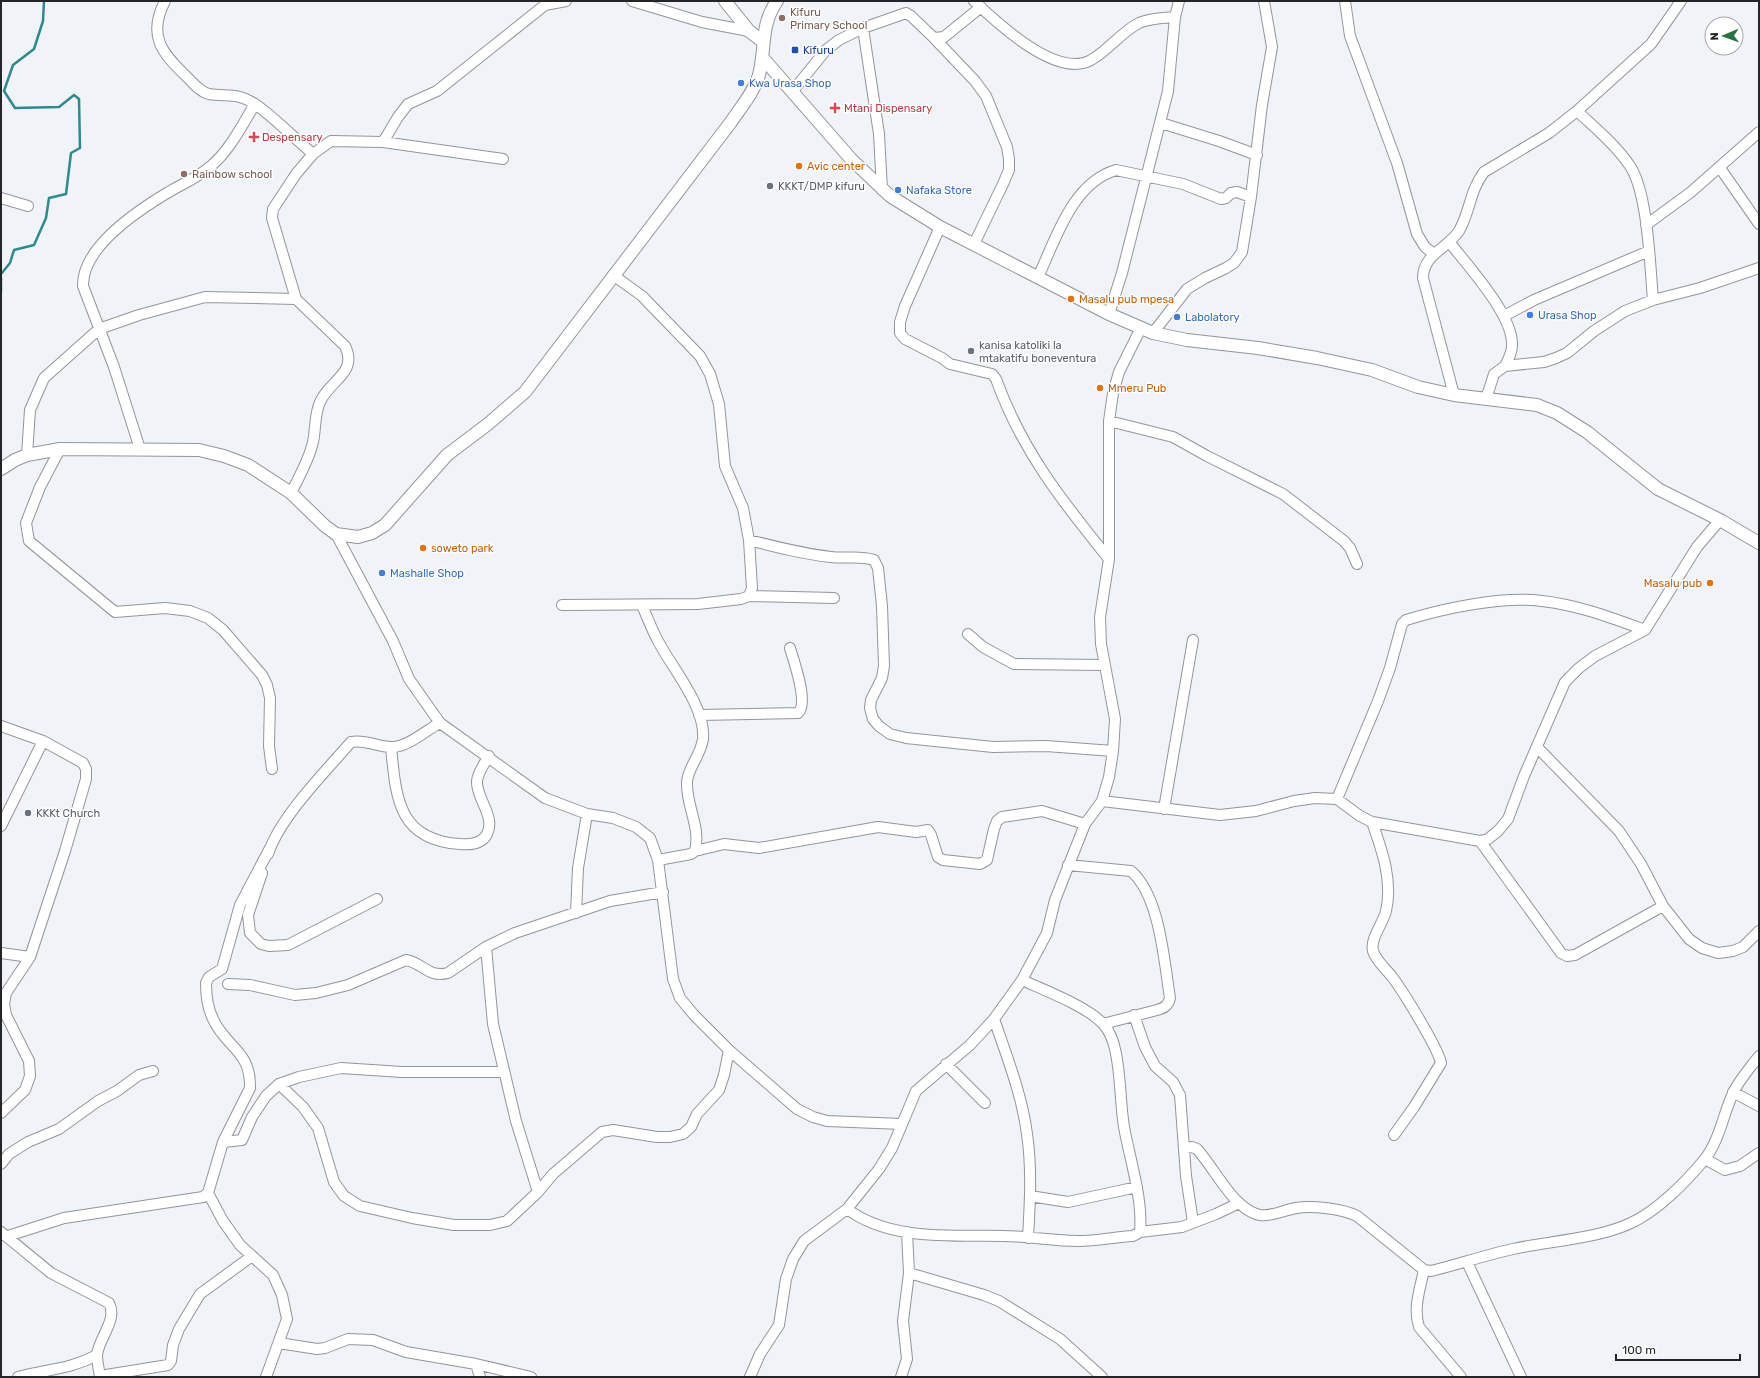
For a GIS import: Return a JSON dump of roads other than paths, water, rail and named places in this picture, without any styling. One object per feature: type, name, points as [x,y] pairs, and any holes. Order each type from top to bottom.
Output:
[{"type":"street","points":[[165,1],[158,17],[156,31],[159,43],[168,59],[200,89],[208,94],[237,96],[255,104],[313,154]]},
{"type":"street","points":[[383,142],[398,117],[408,104],[438,91],[545,5],[566,1]]},
{"type":"street","points":[[632,1],[702,22],[749,31]]},
{"type":"street","points":[[725,1],[749,31],[762,41]]},
{"type":"street","points":[[336,534],[358,537],[372,533],[385,525],[447,455],[488,424],[525,392],[731,122],[754,88],[759,74],[762,57],[762,41],[767,19],[777,1]]},
{"type":"street","points":[[1109,314],[1122,273],[1161,123],[1168,91],[1175,17],[1179,1]]},
{"type":"street","points":[[1153,333],[1188,289],[1234,263],[1242,252],[1257,155],[1262,105],[1272,47],[1264,1]]},
{"type":"street","points":[[1345,1],[1350,36],[1397,163],[1417,234],[1426,247],[1434,254]]},
{"type":"street","points":[[1454,395],[1423,278],[1424,264],[1434,254],[1450,243],[1459,231],[1467,214],[1477,181],[1484,172],[1543,137],[1577,111],[1630,65],[1651,44],[1681,1]]},
{"type":"street","points":[[934,38],[944,37],[977,4],[1043,56],[1075,64],[1091,60],[1138,24],[1175,17]]},
{"type":"street","points":[[792,92],[826,50],[839,40],[863,28],[906,13],[911,16],[975,81],[986,96],[1007,147],[1009,170],[974,244]]},
{"type":"street","points":[[863,28],[879,134],[882,190]]},
{"type":"street","points":[[762,57],[851,160],[882,190],[912,211],[940,227],[1109,314],[1153,333],[1187,340],[1258,348],[1317,358],[1372,370],[1418,387],[1454,395],[1537,405],[1557,412],[1587,432],[1658,489],[1720,520],[1759,543]]},
{"type":"street","points":[[140,449],[114,366],[83,286],[82,277],[86,265],[94,252],[113,232],[139,211],[216,162],[255,104]]},
{"type":"street","points":[[1577,111],[1618,150],[1631,167],[1639,185],[1646,225],[1653,300]]},
{"type":"street","points":[[1161,123],[1219,141],[1257,155]]},
{"type":"street","points":[[1646,225],[1691,192],[1759,132]]},
{"type":"street","points":[[291,493],[313,444],[320,402],[326,392],[343,374],[348,366],[349,360],[345,346],[296,299],[272,218],[273,209],[296,174],[313,154],[331,141],[383,142],[503,159]]},
{"type":"street","points":[[1720,168],[1759,224]]},
{"type":"street","points":[[1038,277],[1065,221],[1080,195],[1098,178],[1116,170],[1183,184],[1221,199],[1226,198],[1231,193],[1237,192],[1251,197]]},
{"type":"street","points":[[1,198],[28,206]]},
{"type":"street","points":[[940,227],[905,306],[900,322],[900,333],[905,339],[942,358],[950,364],[992,374],[996,379],[1012,421],[1048,481],[1109,560]]},
{"type":"street","points":[[1450,243],[1483,285],[1504,316],[1511,333],[1512,346],[1505,366]]},
{"type":"street","points":[[1504,316],[1534,300],[1649,250]]},
{"type":"street","points":[[1486,399],[1494,374],[1505,366],[1544,362],[1556,358],[1567,353],[1594,331],[1625,311],[1653,300],[1700,288],[1759,268]]},
{"type":"street","points":[[613,275],[642,296],[705,363],[719,404],[726,466],[743,508],[749,540],[752,588],[749,596]]},
{"type":"street","points":[[27,455],[30,410],[44,378],[99,328],[204,297],[296,299]]},
{"type":"street","points":[[750,1377],[760,1354],[779,1325],[786,1279],[793,1260],[804,1241],[847,1209],[879,1169],[892,1148],[916,1091],[970,1045],[994,1019],[1022,980],[1047,933],[1055,900],[1085,824],[1102,801],[1109,777],[1114,751],[1114,719],[1101,644],[1100,617],[1109,560],[1109,420],[1113,392],[1119,372],[1140,328]]},
{"type":"street","points":[[1109,420],[1173,437],[1207,456],[1283,494],[1344,541],[1350,548],[1357,564]]},
{"type":"street","points":[[60,449],[40,487],[26,523],[29,541],[115,612],[165,608],[190,611],[208,618],[223,630],[262,675],[267,685],[270,698],[269,746],[272,769]]},
{"type":"street","points":[[1,469],[15,460],[27,455],[60,449],[199,450],[224,456],[248,465],[291,493],[325,526],[336,534],[393,641],[409,679],[440,723],[489,756],[545,798],[586,814],[613,818],[636,827],[650,838],[658,860],[673,980],[680,998],[694,1015],[729,1050],[797,1109],[813,1117],[827,1121],[902,1124]]},
{"type":"street","points":[[1102,801],[1220,815],[1256,810],[1294,801],[1316,798],[1337,799],[1360,816],[1372,822],[1480,841],[1488,839],[1498,832],[1508,819],[1536,747],[1565,682],[1579,668],[1595,656],[1645,630],[1697,547],[1720,520]]},
{"type":"street","points":[[749,540],[809,554],[832,557],[867,557],[874,560],[878,568],[882,606],[884,666],[882,678],[871,700],[871,714],[879,726],[890,734],[906,738],[993,747],[1046,746],[1114,751]]},
{"type":"street","points":[[562,605],[698,604],[741,599],[749,596],[834,598]]},
{"type":"street","points":[[1337,799],[1378,701],[1390,668],[1402,624],[1406,620],[1488,602],[1519,600],[1542,601],[1572,606],[1595,612],[1645,630]]},
{"type":"street","points":[[642,605],[658,641],[688,691],[699,715],[703,739],[687,782],[688,797],[697,833],[695,851]]},
{"type":"street","points":[[968,634],[983,647],[1014,664],[1104,665]]},
{"type":"street","points":[[1164,809],[1193,640]]},
{"type":"street","points":[[699,715],[798,713],[801,710],[802,693],[790,648]]},
{"type":"street","points":[[4,1234],[64,1218],[203,1197],[208,1193],[223,1142],[250,1088],[249,1069],[242,1056],[213,1020],[206,983],[208,977],[222,969],[240,905],[286,821],[313,786],[351,742],[359,741],[391,748],[406,743],[440,723]]},
{"type":"street","points":[[1,726],[43,741],[83,763],[86,769],[86,779],[30,958],[6,993],[4,1004],[6,1015],[29,1061],[30,1076],[25,1090],[1,1114]]},
{"type":"street","points":[[1,826],[43,741]]},
{"type":"street","points":[[1536,747],[1619,831],[1641,864],[1663,906],[1689,939],[1702,948],[1718,953],[1734,951],[1744,947],[1759,931]]},
{"type":"street","points":[[391,748],[395,785],[401,806],[408,820],[418,832],[429,839],[461,844],[475,844],[482,841],[487,835],[489,829],[489,818],[477,780],[479,772],[489,756]]},
{"type":"street","points":[[658,860],[691,854],[695,851],[724,844],[759,848],[878,827],[916,832],[928,830],[938,857],[943,860],[984,864],[987,860],[997,821],[1002,817],[1042,811],[1085,824]]},
{"type":"street","points":[[576,913],[578,868],[586,814]]},
{"type":"street","points":[[1372,822],[1384,856],[1388,896],[1386,912],[1375,939],[1373,950],[1375,956],[1393,978],[1422,1025],[1440,1057],[1441,1063],[1414,1107],[1394,1135]]},
{"type":"street","points":[[1480,841],[1561,952],[1568,956],[1575,954],[1663,906]]},
{"type":"street","points":[[270,848],[248,915],[250,933],[261,944],[270,946],[288,945],[377,899]]},
{"type":"street","points":[[1068,865],[1131,871],[1138,877],[1146,890],[1153,910],[1170,998],[1168,1004],[1165,1007],[1103,1024]]},
{"type":"street","points":[[228,984],[250,985],[295,995],[316,993],[348,985],[406,960],[411,960],[432,974],[448,973],[486,947],[514,933],[610,901],[663,892]]},
{"type":"street","points":[[486,947],[493,1024],[516,1121],[538,1192]]},
{"type":"street","points":[[1,953],[30,958]]},
{"type":"street","points":[[1022,980],[1055,994],[1089,1013],[1103,1024],[1111,1035],[1115,1049],[1124,1127],[1136,1187],[1140,1232]]},
{"type":"street","points":[[1134,1015],[1145,1047],[1155,1066],[1173,1082],[1180,1095],[1184,1148],[1193,1222]]},
{"type":"street","points":[[994,1019],[1018,1091],[1027,1133],[1030,1196],[1028,1238]]},
{"type":"street","points":[[279,1084],[302,1107],[318,1128],[334,1182],[344,1196],[360,1206],[412,1218],[454,1225],[490,1225],[507,1221],[538,1192],[553,1174],[602,1132],[613,1130],[657,1137],[683,1134],[691,1127],[697,1114],[719,1090],[724,1075],[729,1050]]},
{"type":"street","points":[[1184,1148],[1192,1147],[1197,1150],[1239,1203],[1255,1214],[1264,1217],[1297,1208],[1350,1212],[1424,1270],[1431,1272],[1494,1254],[1554,1243],[1631,1223],[1668,1196],[1705,1159],[1713,1144],[1733,1092],[1759,1056]]},
{"type":"street","points":[[946,1064],[985,1103]]},
{"type":"street","points":[[223,1142],[242,1140],[258,1107],[279,1084],[299,1077],[341,1068],[402,1072],[504,1072]]},
{"type":"street","points":[[1,1164],[9,1154],[28,1142],[59,1129],[98,1101],[117,1091],[139,1075],[153,1071]]},
{"type":"street","points":[[1733,1092],[1759,1106]]},
{"type":"street","points":[[1705,1159],[1725,1170],[1740,1166],[1759,1153]]},
{"type":"street","points":[[1030,1196],[1068,1202],[1136,1187]]},
{"type":"street","points":[[208,1193],[223,1222],[240,1245],[273,1275],[282,1295],[287,1319],[266,1377]]},
{"type":"street","points":[[847,1209],[860,1218],[879,1226],[907,1232],[1080,1241],[1133,1236],[1140,1232],[1182,1227],[1216,1214],[1239,1203]]},
{"type":"street","points":[[901,1377],[907,1359],[903,1320],[909,1272],[907,1232]]},
{"type":"street","points":[[4,1234],[51,1273],[109,1303],[112,1310],[112,1317],[97,1355],[100,1376],[168,1364],[171,1361],[173,1345],[178,1329],[200,1294],[252,1256]]},
{"type":"street","points":[[1467,1262],[1521,1377]]},
{"type":"street","points":[[1424,1270],[1416,1307],[1416,1317],[1419,1327],[1461,1377]]},
{"type":"street","points":[[909,1272],[999,1301],[1060,1339],[1102,1377]]},
{"type":"street","points":[[279,1343],[317,1349],[325,1348],[348,1339],[373,1340],[406,1352],[476,1364],[532,1377]]},
{"type":"street","points":[[18,1377],[81,1364],[97,1355]]},
{"type":"street","points":[[476,1364],[480,1377]]},
{"type":"waterway","points":[[1,274],[10,263],[14,250],[34,245],[46,218],[49,198],[66,194],[71,153],[80,148],[79,99],[74,95],[59,107],[15,108],[4,91],[13,65],[34,49],[43,21],[44,1]]},
{"type":"waterway","points":[[1,278],[1,292]]},
{"type":"place","name":"Kifuru Primary School","points":[[782,18]]},
{"type":"place","name":"Kifuru","points":[[795,50]]},
{"type":"place","name":"Kwa Urasa Shop","points":[[741,83]]},
{"type":"place","name":"Mtani Dispensary","points":[[835,108]]},
{"type":"place","name":"Despensary","points":[[254,137]]},
{"type":"place","name":"Avic center","points":[[799,166]]},
{"type":"place","name":"Rainbow school","points":[[184,174]]},
{"type":"place","name":"KKKT/DMP kifuru","points":[[770,186]]},
{"type":"place","name":"Nafaka Store","points":[[898,190]]},
{"type":"place","name":"Masalu pub mpesa","points":[[1071,299]]},
{"type":"place","name":"Urasa Shop","points":[[1530,315]]},
{"type":"place","name":"Labolatory","points":[[1177,317]]},
{"type":"place","name":"kanisa katoliki la mtakatifu boneventura","points":[[971,351]]},
{"type":"place","name":"Mmeru Pub","points":[[1100,388]]},
{"type":"place","name":"soweto park","points":[[423,548]]},
{"type":"place","name":"Mashalle Shop","points":[[382,573]]},
{"type":"place","name":"Masalu pub","points":[[1710,583]]},
{"type":"place","name":"KKKt Church","points":[[28,813]]}]
